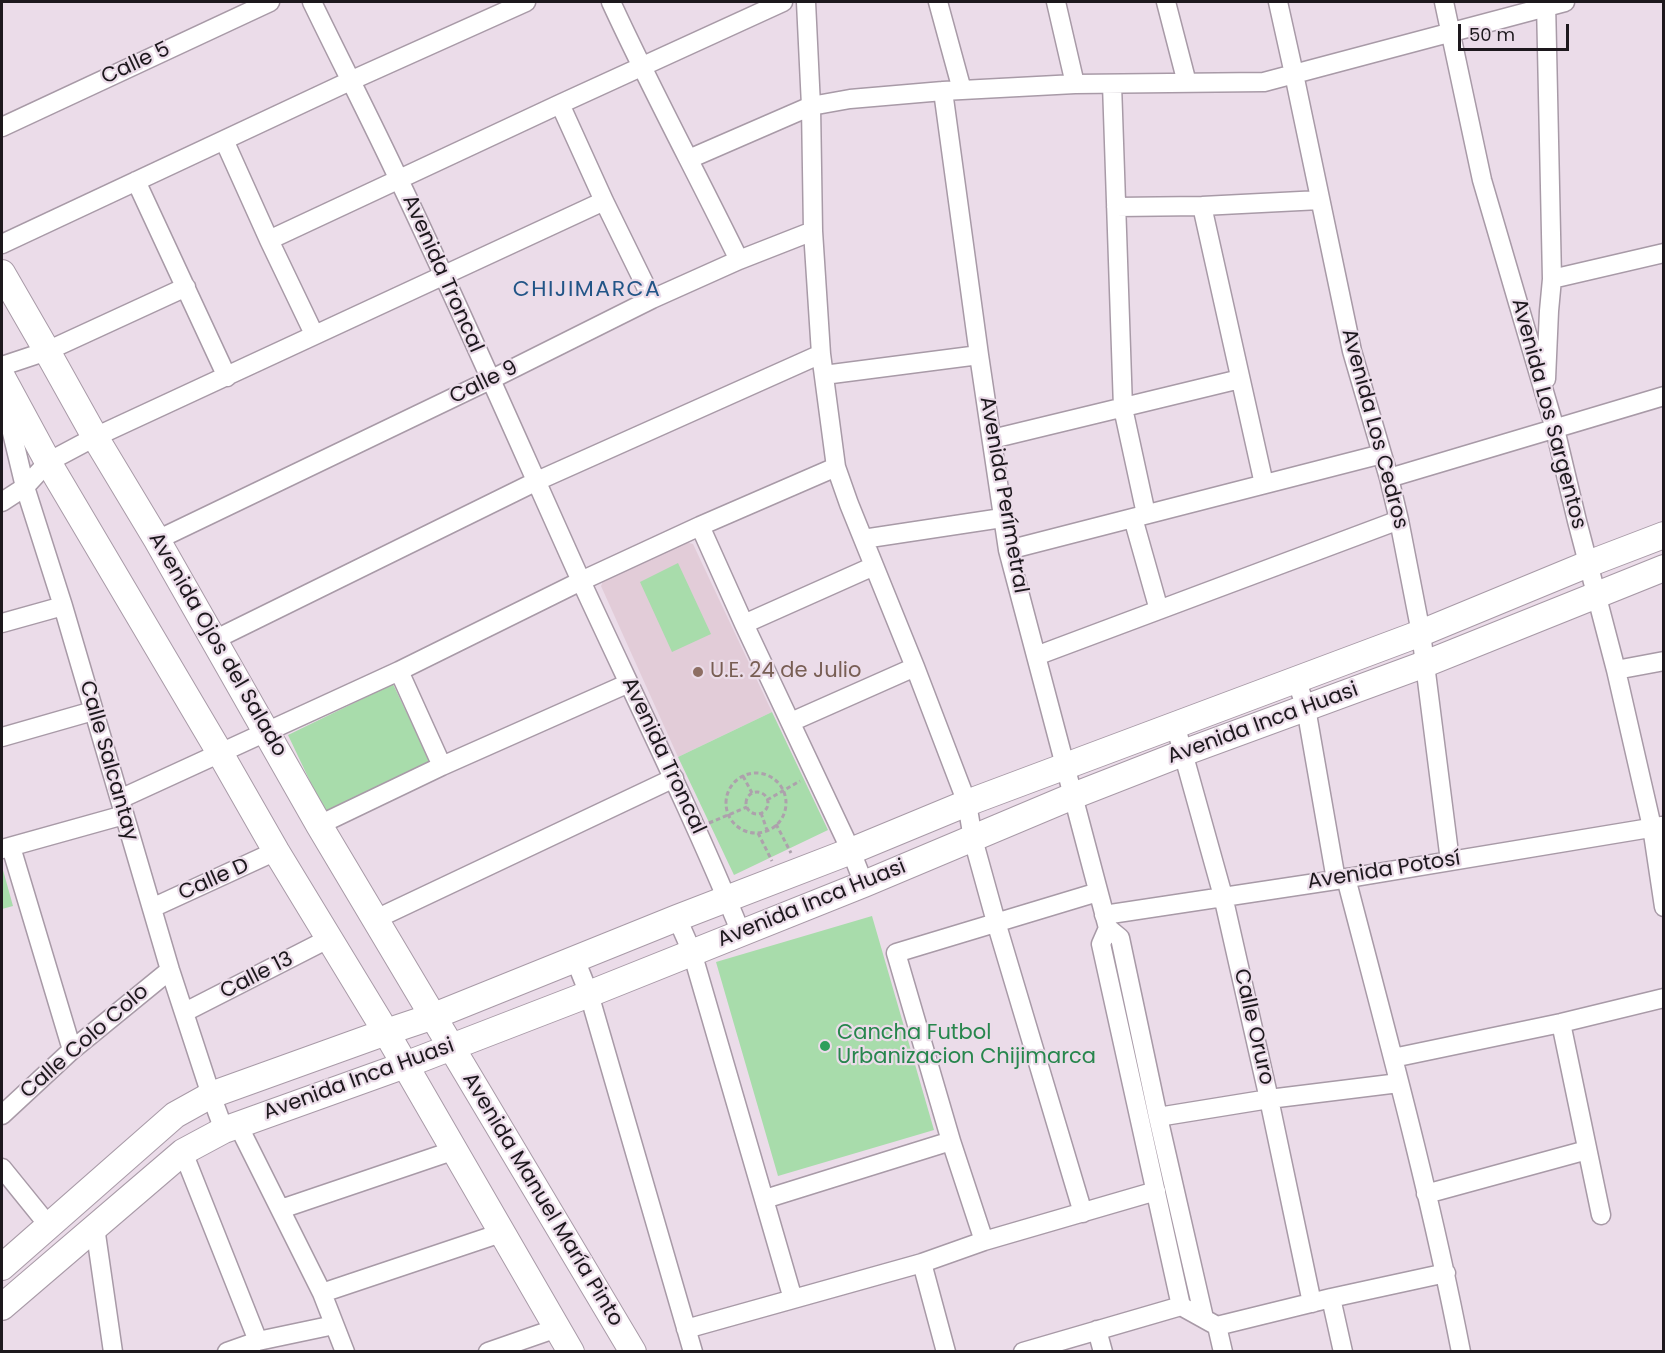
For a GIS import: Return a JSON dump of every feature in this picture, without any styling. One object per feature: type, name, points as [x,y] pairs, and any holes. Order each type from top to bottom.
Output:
[{"type":"street","name":"Calle 5","points":[[2,127],[270,2]]},
{"type":"street","name":"Avenida Troncal","points":[[312,2],[444,275],[490,380],[674,778],[741,933]]},
{"type":"street","points":[[2,244],[350,81],[526,2]]},
{"type":"street","points":[[611,2],[641,68],[739,260]]},
{"type":"street","points":[[269,240],[783,2]]},
{"type":"street","points":[[806,2],[811,106],[813,231],[821,354],[837,467],[841,483],[967,803],[973,839],[996,922],[1083,1213]]},
{"type":"street","name":"Avenida Perímetral","points":[[938,2],[952,90],[979,355],[1002,518],[1008,550],[1106,921]]},
{"type":"street","points":[[1056,2],[1075,84]]},
{"type":"street","points":[[1166,2],[1187,83]]},
{"type":"street","name":"Avenida Los Cedros","points":[[1278,2],[1352,351],[1399,520],[1421,633],[1450,861]]},
{"type":"street","name":"Avenida Los Sargentos","points":[[1444,2],[1482,180],[1545,392],[1658,827],[1664,907]]},
{"type":"street","points":[[689,159],[811,106],[850,99],[952,90],[1075,84],[1255,84],[1452,32],[1546,4],[1565,2]]},
{"type":"street","points":[[1545,392],[1552,279],[1546,4]]},
{"type":"street","points":[[1112,84],[1123,408],[1140,516],[1159,610]]},
{"type":"street","points":[[560,104],[652,299]]},
{"type":"street","points":[[224,140],[314,334]]},
{"type":"street","points":[[136,181],[227,376]]},
{"type":"street","points":[[1116,207],[1202,206],[1320,200]]},
{"type":"street","points":[[2,502],[26,487],[48,462],[94,438],[604,201]]},
{"type":"street","points":[[1202,206],[1264,484]]},
{"type":"street","name":"Calle 9","points":[[157,540],[490,380],[652,299],[739,260],[813,231]]},
{"type":"street","points":[[1552,279],[1664,253]]},
{"type":"street","name":"Avenida Ojos del Salado","points":[[2,273],[94,438],[157,540],[319,825],[434,1016]]},
{"type":"street","points":[[2,366],[47,351],[186,287]]},
{"type":"street","points":[[214,640],[537,481],[821,354]]},
{"type":"street","points":[[824,375],[979,355]]},
{"type":"street","points":[[2,377],[48,462],[328,939],[386,1032],[571,1352]]},
{"type":"street","points":[[992,439],[1240,379]]},
{"type":"street","name":"Calle Salcantay","points":[[2,389],[26,487],[170,970],[211,1095],[280,1209],[322,1293],[345,1352]]},
{"type":"street","points":[[1389,478],[1664,396]]},
{"type":"street","points":[[1008,550],[1382,454]]},
{"type":"street","points":[[72,1050],[6,848],[122,807],[219,753],[399,671],[700,526],[837,467]]},
{"type":"street","points":[[863,539],[1002,518]]},
{"type":"street","points":[[1036,656],[1399,520]]},
{"type":"street","points":[[700,526],[851,851],[864,884]]},
{"type":"street","name":"Avenida Inca Huasi","points":[[2,1267],[175,1115],[211,1095],[434,1016],[967,803],[1421,633],[1664,535]]},
{"type":"street","points":[[744,624],[874,566]]},
{"type":"street","name":"Avenida Inca Huasi","points":[[2,1307],[183,1152],[231,1128],[405,1065],[589,994],[864,884],[1073,796],[1425,664],[1664,568]]},
{"type":"street","points":[[2,624],[63,606]]},
{"type":"street","points":[[1616,670],[1664,661]]},
{"type":"street","points":[[790,722],[915,667]]},
{"type":"street","points":[[399,671],[442,766]]},
{"type":"street","points":[[1296,679],[1306,708],[1341,879],[1393,1058],[1446,1273],[1461,1352]]},
{"type":"street","points":[[319,825],[442,766],[629,683]]},
{"type":"street","points":[[2,737],[93,711]]},
{"type":"street","name":"Calle Oruro","points":[[1175,724],[1224,896],[1312,1303]]},
{"type":"street","points":[[376,919],[674,778]]},
{"type":"street","name":"Avenida Potosí","points":[[1106,921],[1224,896],[1658,827]]},
{"type":"street","name":"Calle D","points":[[152,908],[276,851]]},
{"type":"street","points":[[984,1241],[951,1141],[896,953],[1098,892]]},
{"type":"street","points":[[677,918],[692,952],[793,1299]]},
{"type":"street","points":[[1106,921],[1120,938],[1158,1118],[1210,1322],[1223,1352]]},
{"type":"street","points":[[1106,921],[1101,944],[1181,1306]]},
{"type":"street","name":"Calle 13","points":[[184,1012],[328,939]]},
{"type":"street","points":[[575,959],[589,994],[693,1352]]},
{"type":"street","name":"Calle Colo Colo","points":[[2,1114],[72,1050],[170,970]]},
{"type":"street","points":[[1393,1058],[1561,1023],[1664,998]]},
{"type":"street","name":"Avenida Manuel María Pinto","points":[[434,1016],[633,1352]]},
{"type":"street","points":[[1561,1023],[1601,1215]]},
{"type":"street","points":[[1158,1118],[1269,1099],[1399,1083]]},
{"type":"street","points":[[765,1199],[951,1141]]},
{"type":"street","points":[[280,1209],[455,1150]]},
{"type":"street","points":[[1426,1194],[1587,1150]]},
{"type":"street","points":[[183,1152],[258,1341]]},
{"type":"street","points":[[2,1168],[49,1226]]},
{"type":"street","points":[[686,1329],[922,1263],[984,1241],[1155,1191]]},
{"type":"street","points":[[95,1227],[113,1352]]},
{"type":"street","points":[[322,1293],[501,1233]]},
{"type":"street","points":[[922,1263],[946,1352]]},
{"type":"street","points":[[1023,1352],[1181,1306],[1210,1322],[1312,1303],[1446,1273]]},
{"type":"street","points":[[1331,1298],[1343,1352]]},
{"type":"street","points":[[227,1352],[258,1341],[334,1325]]},
{"type":"street","points":[[488,1352],[557,1328]]},
{"type":"street","points":[[1097,1330],[1103,1352]]},
{"type":"path","points":[[755,773],[765,774],[774,779],[783,791],[785,806],[782,816],[767,830],[758,833],[740,829],[728,814],[726,796],[730,787],[743,776],[755,773]]},
{"type":"path","points":[[767,800],[815,774]]},
{"type":"path","points":[[743,776],[752,794]]},
{"type":"path","points":[[752,794],[763,794],[767,800],[767,807],[761,813],[752,812],[747,807],[747,800],[752,794]]},
{"type":"path","points":[[696,829],[747,807]]},
{"type":"path","points":[[761,813],[767,830]]},
{"type":"path","points":[[776,824],[789,875]]},
{"type":"path","points":[[758,833],[789,875]]},
{"type":"shaded area","points":[[682,541],[693,544],[772,712],[678,757],[601,586],[605,577]]},
{"type":"green space","points":[[678,563],[711,634],[672,652],[640,582]]},
{"type":"green space","points":[[393,684],[431,764],[326,815],[288,735]]},
{"type":"green space","points":[[772,712],[828,830],[734,875],[678,757]]},
{"type":"green space","points":[[2,870],[13,906],[2,909]]},
{"type":"green space","name":"Cancha Futbol Urbanizacion Chijimarca","points":[[872,916],[934,1130],[778,1176],[716,962]]},
{"type":"place","name":"U.E. 24 de Julio","points":[[698,672]]},
{"type":"place","name":"Cancha Futbol Urbanizacion Chijimarca","points":[[825,1046]]},
{"type":"district","name":"CHIJIMARCA","points":[[587,290]]}]
